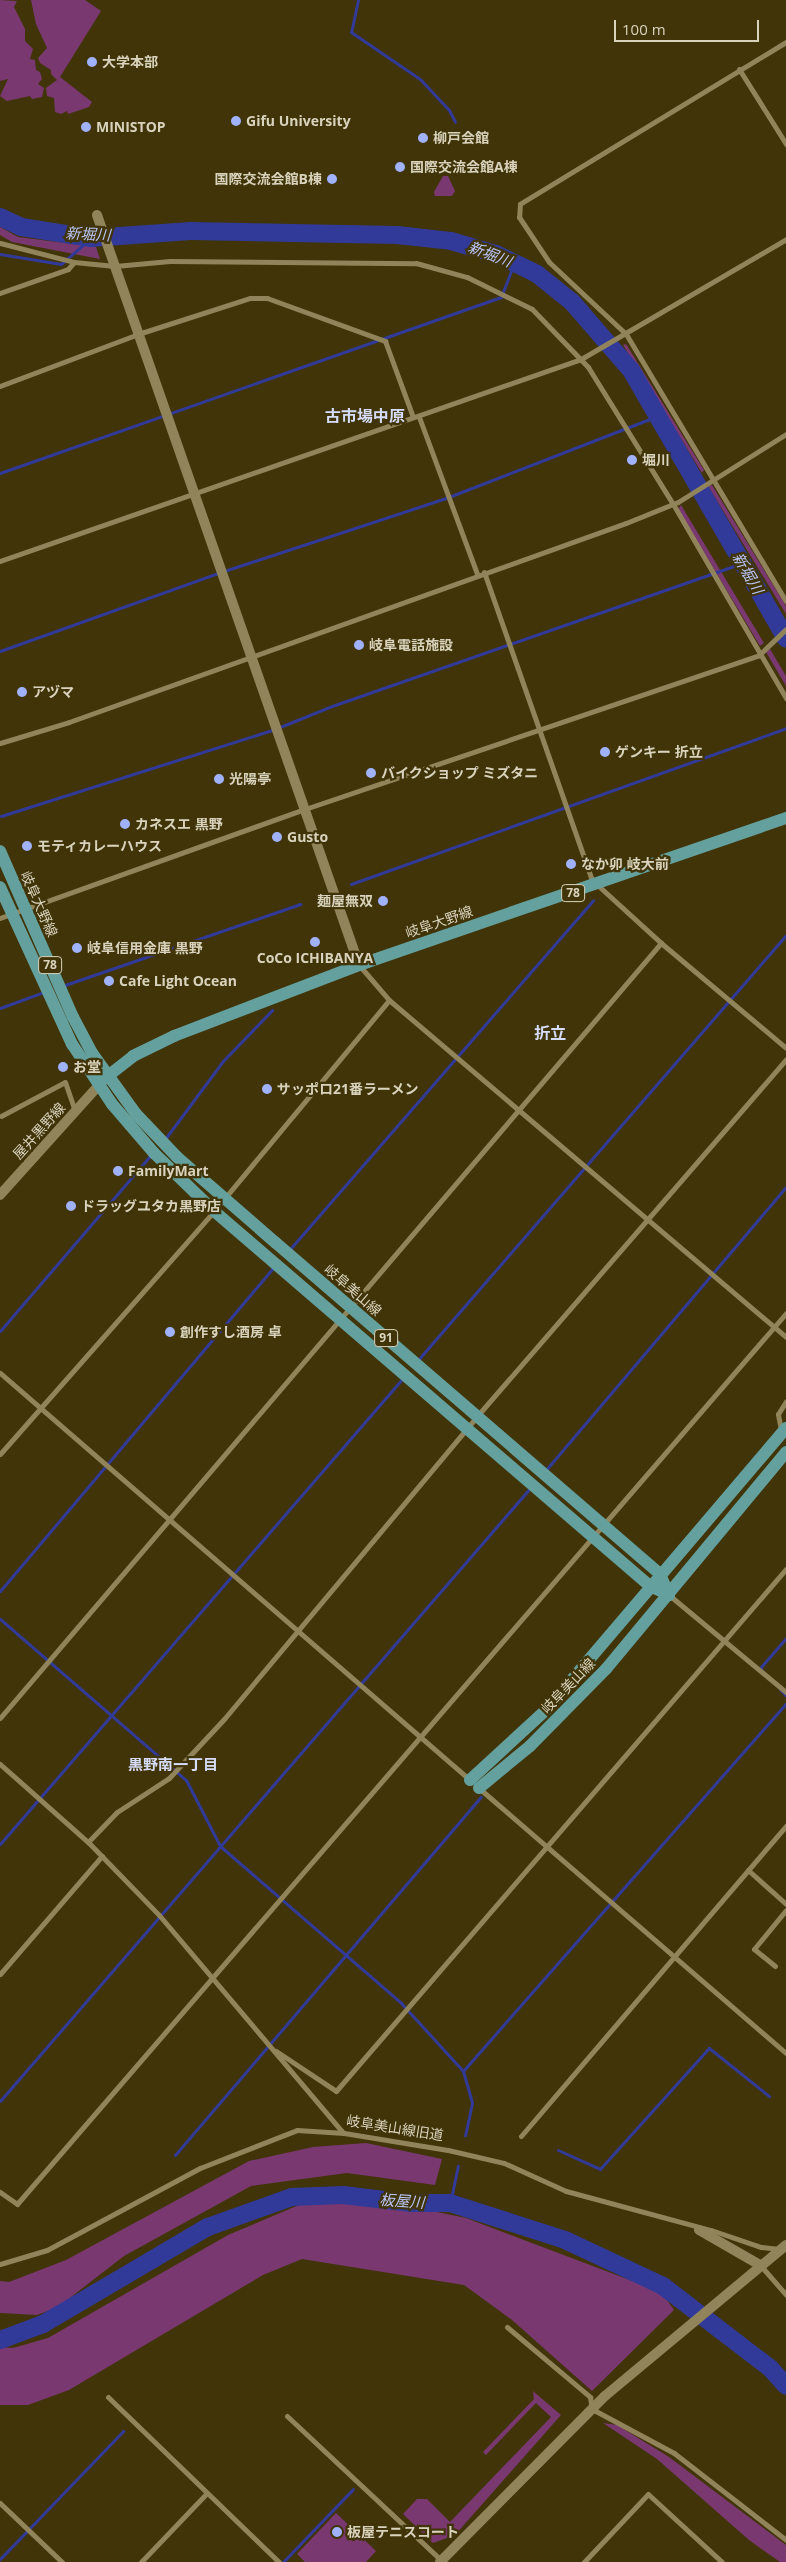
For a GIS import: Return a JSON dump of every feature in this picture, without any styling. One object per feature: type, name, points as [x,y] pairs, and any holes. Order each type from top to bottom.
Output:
[{"type":"main road","name":"岐阜大野線","points":[[0,887],[56,1013],[99,1085],[109,1074],[133,1056],[174,1036],[359,965],[596,885],[786,818]]},
{"type":"main road","name":"岐阜大野線","points":[[0,851],[12,914],[92,1053],[109,1074]]},
{"type":"main road","name":"岐阜美山線","points":[[109,1074],[136,1114],[177,1156],[660,1574],[669,1595]]},
{"type":"main road","name":"91","points":[[99,1085],[154,1153],[214,1210],[650,1586],[669,1595]]},
{"type":"main road","name":"岐阜美山線","points":[[474,1784],[547,1709],[784,1430]]},
{"type":"main road","name":"岐阜美山線","points":[[474,1784],[556,1720],[669,1595],[786,1452]]},
{"type":"street","points":[[786,42],[520,204],[519,217],[549,262],[624,336],[713,478],[786,601]]},
{"type":"street","points":[[739,70],[786,144]]},
{"type":"street","points":[[97,215],[359,965],[390,1000],[521,1109],[646,1219],[786,1337]]},
{"type":"street","points":[[0,561],[195,495],[583,358],[624,336],[786,239]]},
{"type":"street","points":[[0,243],[74,262],[114,264],[170,261],[416,263],[467,278],[532,309],[583,358],[676,503],[759,655],[786,698]]},
{"type":"street","points":[[0,293],[68,269],[74,262]]},
{"type":"street","points":[[0,386],[138,334],[250,298],[268,298],[385,341],[477,574]]},
{"type":"street","points":[[0,743],[676,503],[713,478],[786,434]]},
{"type":"street","points":[[484,572],[596,885],[661,943],[786,1048]]},
{"type":"street","points":[[12,914],[305,809],[540,731],[759,655],[786,629]]},
{"type":"street","points":[[0,1718],[661,943]]},
{"type":"street","points":[[0,1454],[39,1407],[214,1210],[390,1000]]},
{"type":"street","points":[[88,1842],[117,1812],[169,1778],[298,1631],[466,1428],[786,1060]]},
{"type":"street","points":[[0,1116],[65,1082],[75,1111]]},
{"type":"street","name":"屋井黒野線","points":[[0,1196],[99,1085]]},
{"type":"street","points":[[0,2192],[17,2204],[213,1980],[419,1737],[786,1312]]},
{"type":"street","points":[[0,1373],[168,1521],[786,2053]]},
{"type":"street","points":[[784,1430],[778,1414],[786,1401]]},
{"type":"street","points":[[276,2051],[336,2091],[786,1569]]},
{"type":"street","points":[[669,1595],[786,1692]]},
{"type":"street","points":[[0,1764],[88,1842],[159,1915],[344,2133]]},
{"type":"street","points":[[521,2136],[786,1826]]},
{"type":"street","points":[[0,1974],[102,1856]]},
{"type":"street","points":[[748,1870],[786,1904]]},
{"type":"street","points":[[775,1966],[754,1949],[786,1910]]},
{"type":"street","name":"岐阜美山線旧道","points":[[0,2264],[47,2250],[200,2168],[297,2130],[344,2133],[504,2163],[566,2191],[699,2230],[760,2265]]},
{"type":"street","points":[[699,2230],[761,2247],[783,2247]]},
{"type":"street","points":[[287,2416],[441,2561],[605,2396],[783,2247]]},
{"type":"street","points":[[760,2265],[786,2295]]},
{"type":"street","points":[[506,2327],[590,2397],[592,2409]]},
{"type":"street","points":[[108,2397],[279,2562]]},
{"type":"street","points":[[592,2409],[674,2453],[786,2540]]},
{"type":"street","points":[[140,2562],[207,2493]]},
{"type":"street","points":[[584,2562],[648,2494],[722,2562]]},
{"type":"street","points":[[0,2503],[62,2562]]},
{"type":"shaded area","points":[[0,0],[17,1],[14,7],[25,29],[25,41],[33,49],[30,59],[35,60],[36,70],[40,72],[42,79],[38,84],[44,88],[42,97],[32,99],[30,96],[7,101],[0,96],[8,79],[0,81]]},
{"type":"shaded area","points":[[31,0],[85,0],[101,11],[60,77],[92,102],[89,107],[68,114],[67,111],[61,114],[55,112],[54,98],[47,96],[46,88],[57,80],[51,74],[51,70],[40,63],[38,58],[47,48],[36,24]]},
{"type":"shaded area","points":[[443,176],[448,176],[455,191],[452,196],[435,196],[434,192]]},
{"type":"shaded area","points":[[0,227],[18,237],[96,247],[100,259],[12,242],[0,235]]},
{"type":"shaded area","points":[[626,344],[704,470],[702,473],[623,345]]},
{"type":"shaded area","points":[[712,485],[786,606],[786,614],[708,486]]},
{"type":"shaded area","points":[[681,505],[764,643],[760,646],[678,509]]},
{"type":"shaded area","points":[[770,649],[786,676],[786,686],[766,652]]},
{"type":"shaded area","points":[[366,2143],[442,2159],[435,2185],[347,2173],[251,2186],[124,2256],[58,2307],[37,2315],[0,2313],[0,2281],[9,2282],[66,2260],[249,2161],[313,2147]]},
{"type":"shaded area","points":[[340,2202],[427,2210],[466,2218],[643,2285],[664,2296],[674,2310],[592,2391],[512,2320],[464,2285],[302,2259],[263,2275],[69,2390],[28,2405],[0,2405],[0,2347],[13,2348],[48,2338],[228,2235],[299,2205]]},
{"type":"shaded area","points":[[533,2391],[561,2415],[455,2535],[433,2543],[403,2514],[417,2499],[427,2499],[450,2522],[551,2417],[536,2403],[486,2455],[483,2452],[534,2399]]},
{"type":"shaded area","points":[[603,2423],[617,2425],[669,2457],[786,2545],[786,2562],[780,2562],[749,2540],[657,2459]]},
{"type":"shaded area","name":"板屋テニスコート","points":[[336,2513],[376,2551],[366,2562],[305,2562],[297,2554]]},
{"type":"waterway","points":[[358,0],[351,32],[420,79],[449,110],[455,122]]},
{"type":"waterway","name":"新堀川","points":[[0,217],[21,227],[91,238],[191,231],[397,235],[451,241],[496,254],[537,274],[572,302],[631,370],[786,639]]},
{"type":"waterway","points":[[0,254],[61,264],[91,238]]},
{"type":"waterway","points":[[0,473],[501,297],[514,263]]},
{"type":"waterway","points":[[0,651],[218,573],[446,498],[657,416]]},
{"type":"waterway","points":[[1,816],[275,729],[332,706],[742,563]]},
{"type":"waterway","points":[[351,884],[786,728]]},
{"type":"waterway","points":[[290,1249],[593,900]]},
{"type":"waterway","points":[[62,986],[300,904]]},
{"type":"waterway","points":[[417,1361],[786,935]]},
{"type":"waterway","points":[[0,1008],[44,992]]},
{"type":"waterway","points":[[165,1139],[223,1061],[272,1010]]},
{"type":"waterway","points":[[0,1331],[151,1155]]},
{"type":"waterway","points":[[545,1471],[786,1187]]},
{"type":"waterway","points":[[0,1591],[274,1267]]},
{"type":"waterway","points":[[0,1844],[403,1378]]},
{"type":"waterway","points":[[0,2101],[531,1487]]},
{"type":"waterway","points":[[0,1619],[186,1780],[220,1846],[401,2003],[463,2071],[472,2103],[465,2135]]},
{"type":"waterway","points":[[762,1670],[760,1668],[786,1638]]},
{"type":"waterway","points":[[780,1689],[786,1696]]},
{"type":"waterway","points":[[463,2071],[786,1703]]},
{"type":"waterway","points":[[175,2155],[481,1797]]},
{"type":"waterway","points":[[558,2150],[600,2169],[709,2048],[769,2096]]},
{"type":"waterway","points":[[450,2203],[458,2166]]},
{"type":"waterway","name":"板屋川","points":[[0,2340],[43,2324],[208,2227],[292,2197],[343,2195],[410,2203],[450,2203],[565,2240],[663,2286],[770,2368],[786,2386]]},
{"type":"waterway","points":[[0,2559],[123,2431]]},
{"type":"waterway","points":[[283,2562],[353,2489]]},
{"type":"place","name":"大学本部","points":[[92,62]]},
{"type":"place","name":"Gifu University","points":[[236,121]]},
{"type":"place","name":"MINISTOP","points":[[86,127]]},
{"type":"place","name":"柳戸会館","points":[[423,138]]},
{"type":"place","name":"国際交流会館A棟","points":[[400,167]]},
{"type":"place","name":"国際交流会館B棟","points":[[332,179]]},
{"type":"place","name":"堀川","points":[[632,460]]},
{"type":"place","name":"岐阜電話施設","points":[[359,645]]},
{"type":"place","name":"アヅマ","points":[[22,692]]},
{"type":"place","name":"ゲンキー 折立","points":[[605,752]]},
{"type":"place","name":"バイクショップ ミズタニ","points":[[371,773]]},
{"type":"place","name":"光陽亭","points":[[219,779]]},
{"type":"place","name":"カネスエ 黒野","points":[[125,824]]},
{"type":"place","name":"Gusto","points":[[277,837]]},
{"type":"place","name":"モティカレーハウス","points":[[27,846]]},
{"type":"place","name":"なか卯 岐大前","points":[[571,864]]},
{"type":"place","name":"麺屋無双","points":[[383,901]]},
{"type":"place","name":"CoCo ICHIBANYA","points":[[315,942]]},
{"type":"place","name":"岐阜信用金庫 黒野","points":[[77,948]]},
{"type":"place","name":"Cafe Light Ocean","points":[[109,981]]},
{"type":"place","name":"お堂","points":[[63,1067]]},
{"type":"place","name":"サッポロ21番ラーメン","points":[[267,1089]]},
{"type":"place","name":"FamilyMart","points":[[118,1171]]},
{"type":"place","name":"ドラッグユタカ黒野店","points":[[71,1206]]},
{"type":"place","name":"創作すし酒房 卓","points":[[170,1332]]},
{"type":"place","name":"板屋テニスコート","points":[[337,2532]]},
{"type":"district","name":"古市場中原","points":[[365,416]]},
{"type":"district","name":"折立","points":[[550,1033]]},
{"type":"district","name":"黒野南一丁目","points":[[173,1765]]}]
